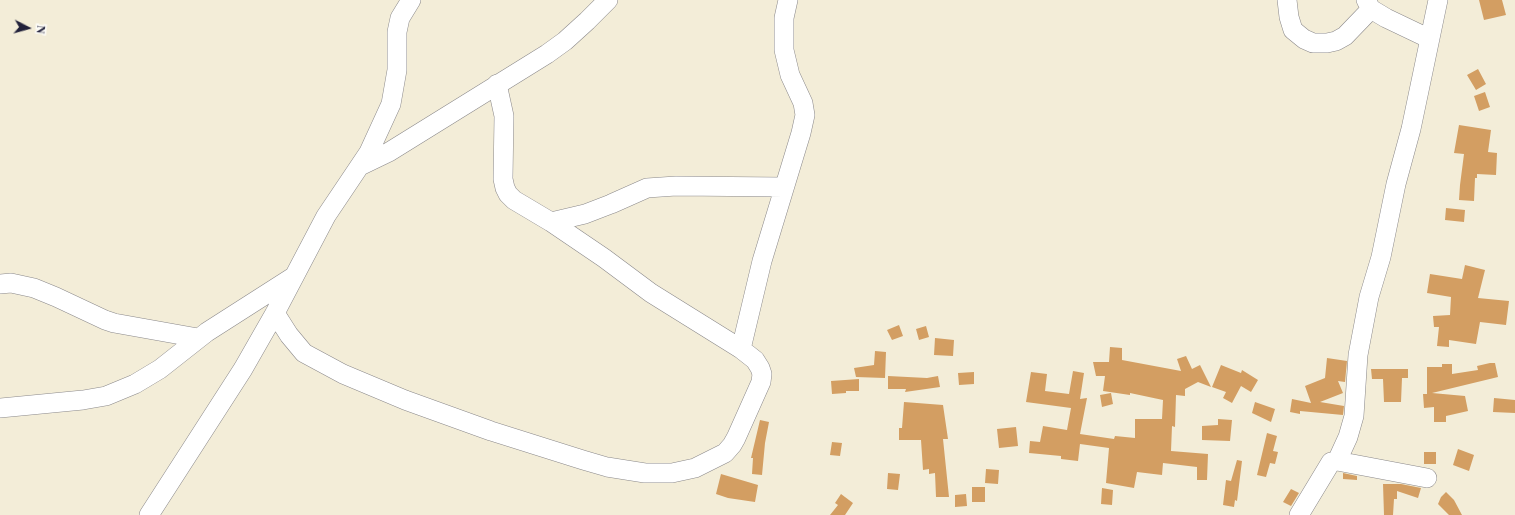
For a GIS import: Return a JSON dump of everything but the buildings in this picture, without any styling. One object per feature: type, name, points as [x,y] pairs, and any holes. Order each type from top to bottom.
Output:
[{"type":"street","points":[[149,515],[220,408],[276,313],[326,216],[369,152],[391,104],[397,70],[397,32],[400,18],[411,0]]},
{"type":"street","points":[[360,166],[389,152],[497,84],[522,70],[565,41],[587,22],[608,0]]},
{"type":"street","points":[[741,349],[762,261],[780,207],[784,187],[805,115],[803,103],[786,62],[784,50],[784,18],[788,0]]},
{"type":"street","points":[[1287,0],[1289,17],[1293,30],[1304,39],[1313,43],[1327,43],[1336,41],[1345,36],[1369,4],[1386,18],[1430,39]]},
{"type":"street","points":[[1337,461],[1348,437],[1354,416],[1358,355],[1369,297],[1381,257],[1396,184],[1411,129],[1438,0]]},
{"type":"street","points":[[276,313],[289,335],[304,353],[343,374],[405,400],[490,431],[607,467],[645,473],[672,473],[695,468],[725,453],[732,445],[761,382],[762,374],[754,360],[741,349],[651,293],[551,222],[514,200],[505,188],[503,179],[504,116],[497,84]]},
{"type":"street","points":[[551,222],[585,214],[647,188],[676,186],[784,187]]},
{"type":"street","points":[[0,408],[83,400],[106,396],[135,384],[160,369],[198,338],[294,276]]},
{"type":"street","points":[[0,284],[21,285],[34,288],[114,323],[198,338]]},
{"type":"street","points":[[1299,515],[1331,462],[1337,461],[1427,478]]}]
